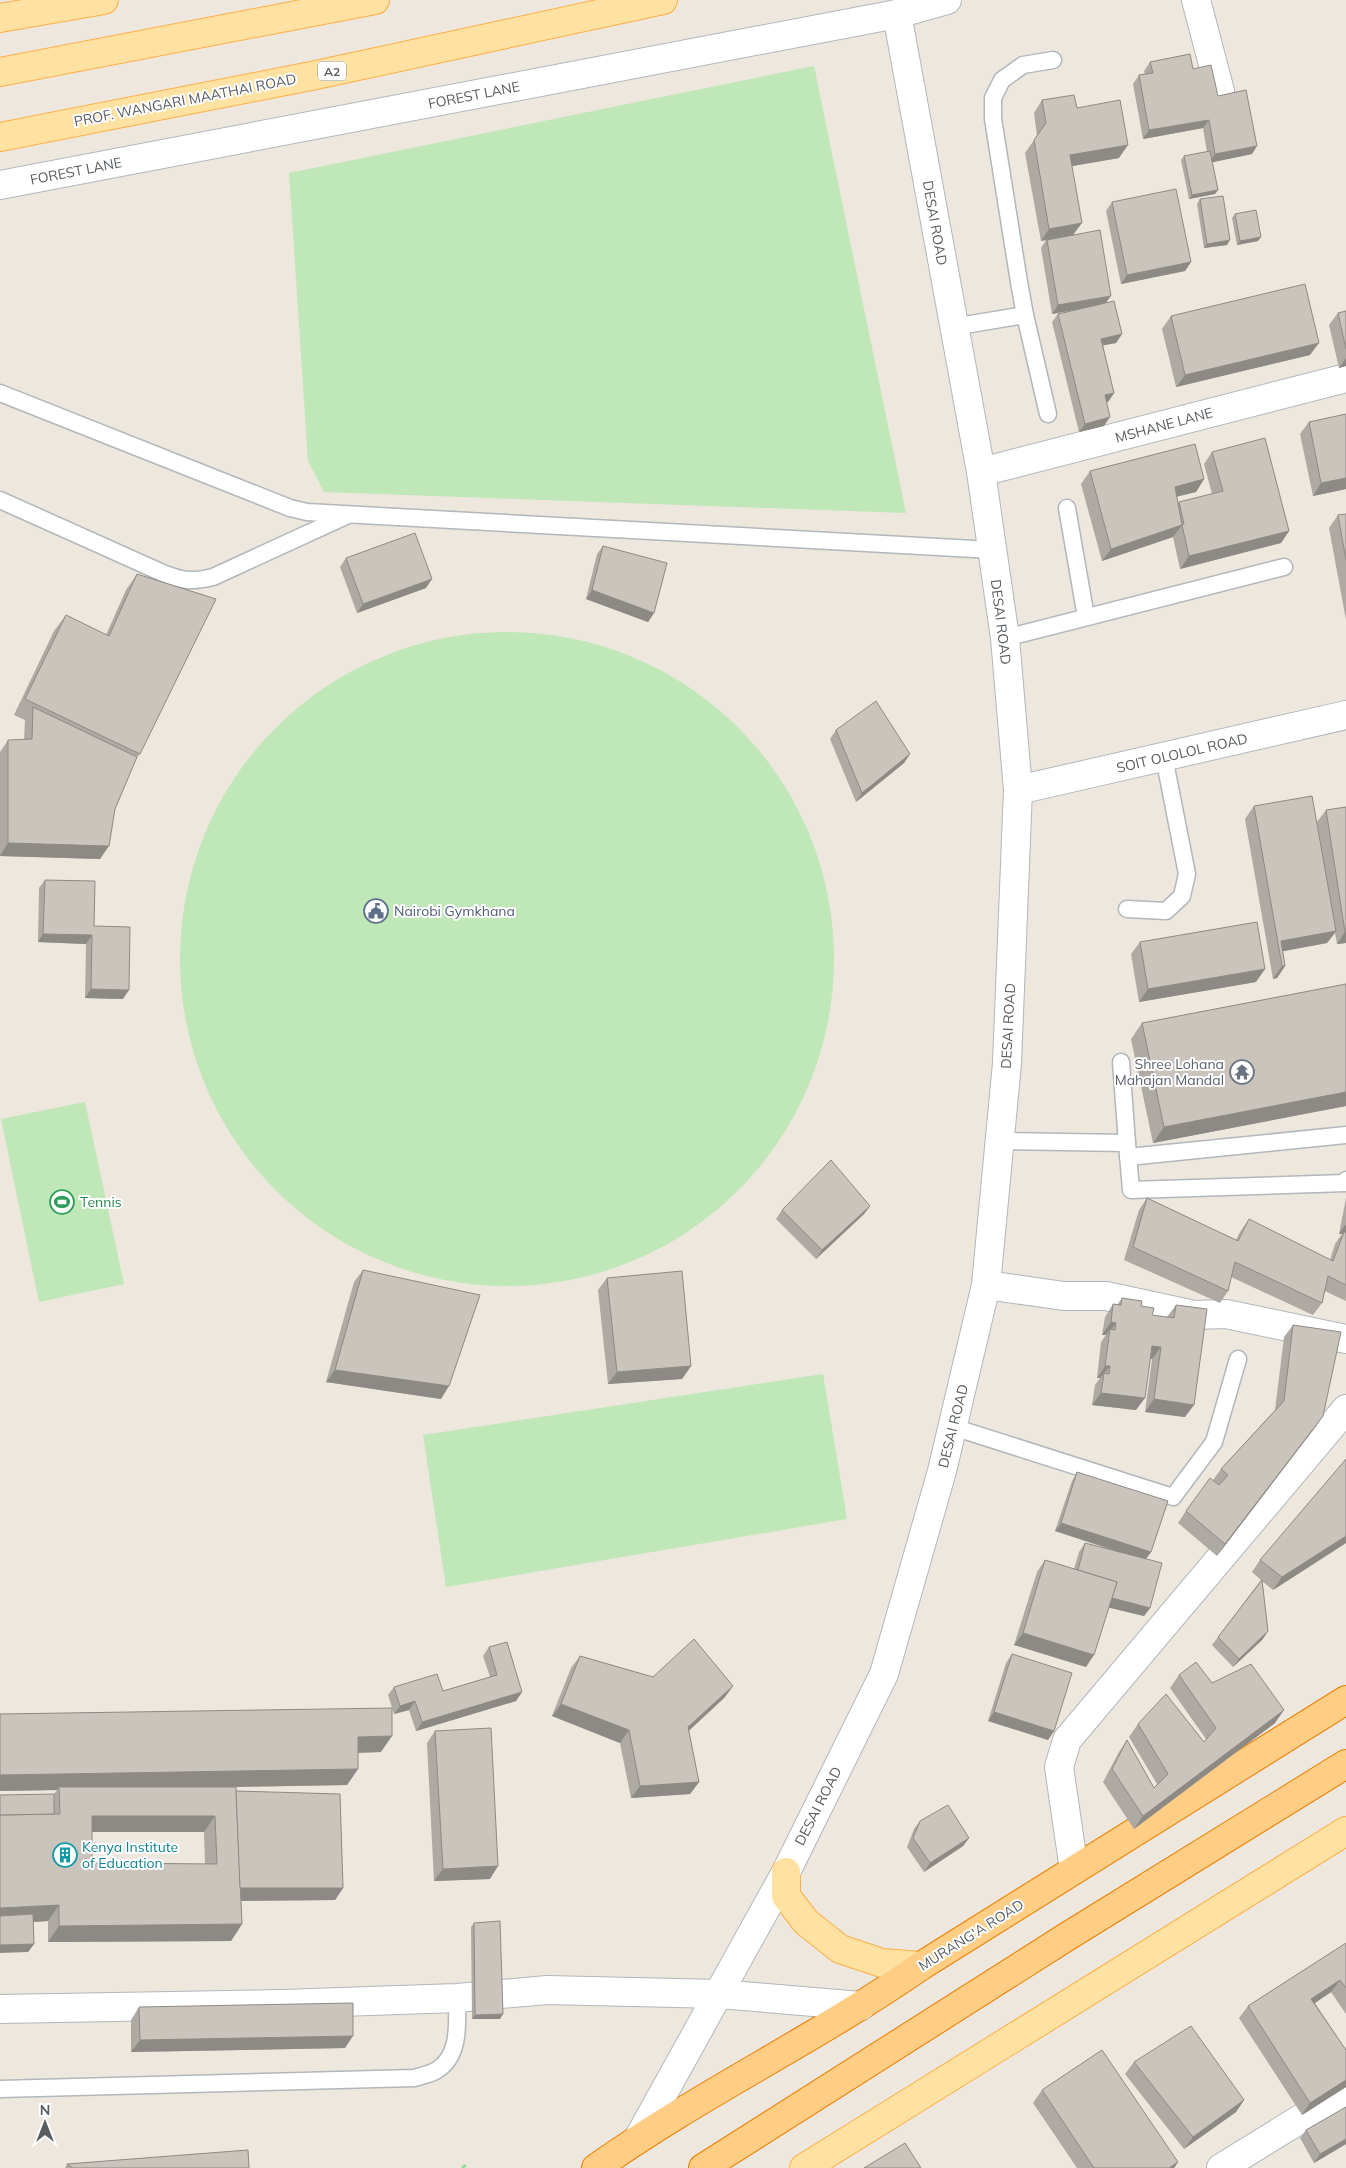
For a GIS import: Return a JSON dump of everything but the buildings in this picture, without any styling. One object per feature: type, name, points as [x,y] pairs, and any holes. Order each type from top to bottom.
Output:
[{"type":"highway","name":"MURANG'A ROAD","points":[[596,2168],[639,2137],[861,2006],[921,1966],[1346,1700]]},
{"type":"highway","points":[[703,2168],[1068,1936],[1346,1764]]},
{"type":"main road","points":[[0,18],[104,0]]},
{"type":"main road","points":[[0,72],[375,0]]},
{"type":"main road","name":"PROF. WANGARI MAATHAI ROAD","points":[[0,137],[316,75],[663,0]]},
{"type":"main road","points":[[804,2168],[1346,1831]]},
{"type":"main road","points":[[786,1872],[786,1896],[806,1922],[840,1949],[882,1962],[921,1966]]},
{"type":"street","name":"FOREST LANE","points":[[0,185],[897,14],[947,0]]},
{"type":"street","points":[[1196,0],[1220,91]]},
{"type":"street","name":"DESAI ROAD","points":[[639,2137],[786,1872],[884,1674],[953,1427],[986,1285],[1007,1063],[1018,790],[1004,638],[981,472],[953,328],[897,14]]},
{"type":"street","name":"MSHANE LANE","points":[[981,472],[1346,378]]},
{"type":"street","name":"SOIT OLOLOL ROAD","points":[[1018,790],[1346,715]]},
{"type":"street","points":[[986,1285],[1064,1296],[1106,1296],[1194,1316],[1226,1314],[1346,1338]]},
{"type":"street","points":[[1074,1870],[1059,1767],[1067,1740],[1346,1409]]},
{"type":"street","points":[[0,2009],[283,2004],[457,1998],[547,1990],[718,1994],[861,2006]]},
{"type":"street","points":[[1221,2168],[1346,2091]]},
{"type":"lane","points":[[1048,414],[1018,282],[995,129],[994,98],[1002,80],[1023,65],[1054,60]]},
{"type":"lane","points":[[953,328],[1026,315]]},
{"type":"lane","points":[[0,393],[290,508],[307,512],[992,550]]},
{"type":"lane","points":[[0,500],[164,574],[184,581],[197,581],[213,577],[350,514]]},
{"type":"lane","points":[[1067,508],[1086,618]]},
{"type":"lane","points":[[1004,638],[1284,567]]},
{"type":"lane","points":[[1127,909],[1166,912],[1182,896],[1188,874],[1164,757]]},
{"type":"lane","points":[[1121,1062],[1131,1190],[1346,1183],[1346,1180]]},
{"type":"lane","points":[[1000,1141],[1127,1150],[1346,1135]]},
{"type":"lane","points":[[953,1427],[1174,1497],[1214,1442],[1238,1359]]},
{"type":"lane","points":[[0,2089],[414,2078],[437,2071],[452,2053],[456,2041],[457,1998]]},
{"type":"path","points":[[462,2168],[468,2164]]},
{"type":"green space","points":[[814,66],[906,513],[324,492],[308,461],[289,173]]},
{"type":"green space","points":[[507,632],[571,639],[602,646],[632,657],[688,687],[738,728],[779,778],[809,834],[820,864],[827,895],[834,959],[827,1023],[820,1054],[809,1084],[779,1140],[738,1190],[688,1231],[632,1261],[602,1272],[571,1279],[507,1286],[443,1279],[412,1272],[382,1261],[326,1231],[276,1190],[235,1140],[205,1084],[194,1054],[187,1023],[180,959],[187,895],[194,864],[205,834],[235,778],[276,728],[326,687],[382,657],[412,646],[443,639]]},
{"type":"green space","name":"Tennis","points":[[85,1102],[124,1284],[39,1302],[1,1119]]},
{"type":"green space","points":[[823,1374],[847,1519],[446,1587],[423,1435]]},
{"type":"place","name":"Nairobi Gymkhana","points":[[376,911]]},
{"type":"place","name":"Shree Lohana Mahajan Mandal","points":[[1242,1072]]},
{"type":"place","name":"Tennis","points":[[62,1202]]},
{"type":"place","name":"Kenya Institute of Education","points":[[65,1855]]}]
